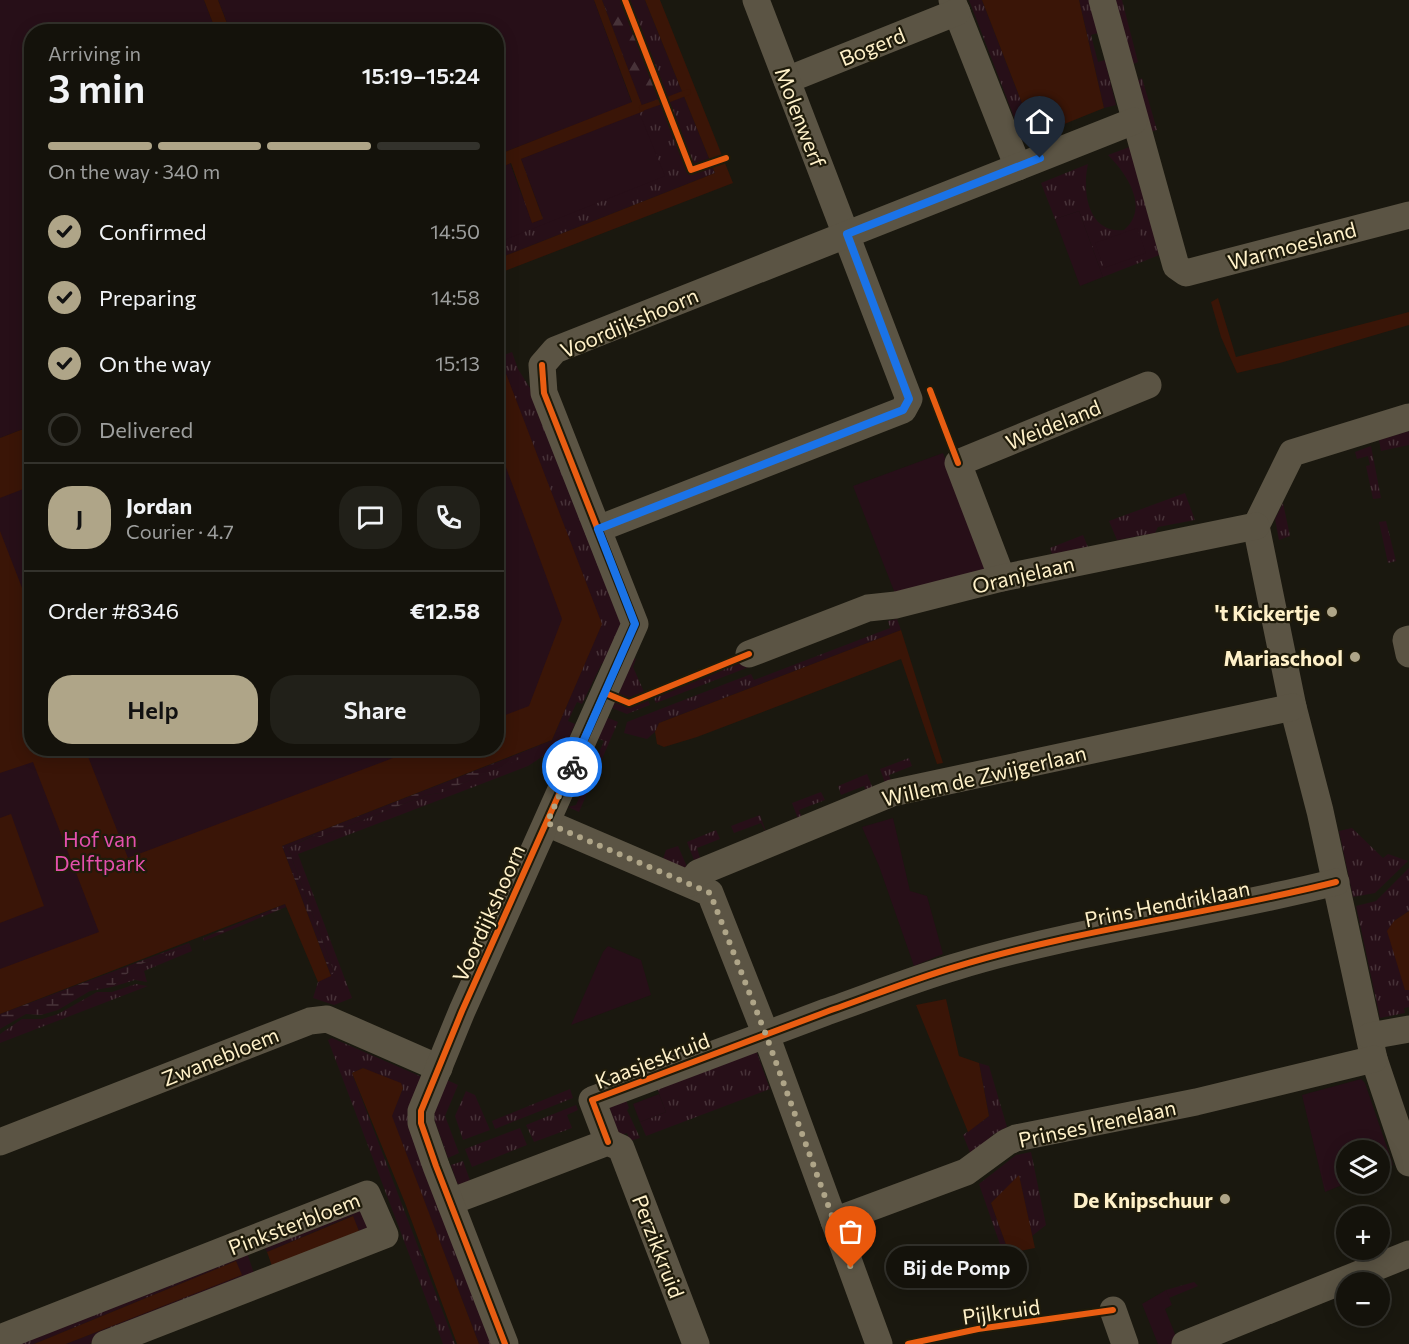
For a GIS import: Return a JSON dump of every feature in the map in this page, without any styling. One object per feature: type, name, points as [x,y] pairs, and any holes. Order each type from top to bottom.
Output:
[{"type":"street","name":"Molenwerf","points":[[756,0],[847,234]]},
{"type":"street","points":[[1102,0],[1134,121]]},
{"type":"street","name":"Bogerd","points":[[787,80],[955,6]]},
{"type":"street","points":[[955,6],[1018,167]]},
{"type":"street","name":"Voordijkshoorn","points":[[506,1344],[421,1123],[421,1111],[635,624],[544,393],[542,365],[555,350],[1134,121]]},
{"type":"street","name":"Warmoesland","points":[[1134,121],[1176,267],[1186,273],[1409,215]]},
{"type":"street","points":[[598,529],[903,410],[909,399],[847,234]]},
{"type":"street","name":"Weideland","points":[[1002,578],[958,464],[1148,386]]},
{"type":"street","points":[[1409,417],[1292,453],[1256,526],[1293,707],[1336,882],[1372,1048],[1409,1163]]},
{"type":"street","name":"Oranjelaan","points":[[749,654],[868,608],[896,605],[1002,578],[1256,526]]},
{"type":"street","name":"Willem de Zwijgerlaan","points":[[690,883],[698,873],[892,794],[1293,707]]},
{"type":"street","points":[[547,823],[710,893],[766,1035],[879,1344]]},
{"type":"street","name":"Prins Hendriklaan","points":[[766,1035],[956,966],[1141,923],[1266,900],[1336,882]]},
{"type":"street","name":"Zwanebloem","points":[[0,1142],[310,1021],[327,1019],[439,1068]]},
{"type":"street","name":"Prinses Irenelaan","points":[[834,1221],[966,1172],[1016,1138],[1184,1105],[1372,1048],[1409,1029]]},
{"type":"street","name":"Kaasjeskruid","points":[[615,1145],[592,1100],[766,1035]]},
{"type":"street","points":[[450,1202],[615,1145]]},
{"type":"street","name":"Perzikkruid","points":[[615,1145],[696,1344]]},
{"type":"street","name":"Pinksterbloem","points":[[0,1338],[368,1194],[385,1235],[105,1344]]},
{"type":"street","points":[[1185,1344],[1409,1254]]},
{"type":"street","points":[[1113,1310],[1125,1344]]},
{"type":"green space","points":[[0,0],[204,0],[213,24],[24,24],[24,429],[0,438]]},
{"type":"green space","points":[[218,0],[594,0],[632,103],[504,152],[504,24],[227,24]]},
{"type":"green space","points":[[602,0],[626,0],[664,97],[641,105]]},
{"type":"green space","points":[[626,0],[645,0],[715,173],[504,256],[504,176],[543,218],[521,159],[643,111],[641,105],[664,96]]},
{"type":"green space","points":[[969,0],[982,0],[1032,129],[1028,131],[1024,122],[1017,125]]},
{"type":"green space","points":[[1079,0],[1090,0],[1098,33],[1091,35],[1098,62],[1105,60],[1116,105],[1104,108]]},
{"type":"green space","points":[[1115,0],[1122,0],[1138,62],[1131,65]]},
{"type":"green space","points":[[1142,78],[1157,130],[1150,132],[1135,82]]},
{"type":"green space","points":[[639,112],[665,176],[504,240],[504,166],[510,163],[532,223],[543,218],[521,159]]},
{"type":"green space","points":[[1132,146],[1162,254],[1103,277],[1079,211],[1055,219],[1041,183],[1088,164],[1087,197],[1095,218],[1102,225],[1124,230],[1132,221],[1135,212],[1133,191],[1122,172],[1108,155]]},
{"type":"green space","points":[[1079,211],[1103,277],[1080,286],[1055,219]]},
{"type":"green space","points":[[1137,228],[1146,253],[1104,268],[1095,243]]},
{"type":"green space","points":[[512,352],[518,369],[535,396],[623,622],[609,665],[602,663],[582,704],[577,702],[568,721],[575,724],[568,740],[528,766],[298,854],[352,998],[334,1005],[313,998],[318,982],[334,972],[288,848],[315,835],[320,837],[426,795],[440,793],[521,758],[520,753],[552,740],[601,624],[504,370],[504,355]]},
{"type":"green space","name":"Hof van Delftpark","points":[[504,365],[591,620],[541,735],[504,749]]},
{"type":"green space","points":[[1409,431],[1409,445],[1381,451],[1379,440]]},
{"type":"green space","points":[[1371,446],[1381,498],[1373,499],[1366,466],[1370,465],[1368,456],[1357,459],[1355,452]]},
{"type":"green space","points":[[943,453],[992,573],[896,596],[853,486]]},
{"type":"green space","name":"Hof van Delftpark","points":[[24,456],[24,756],[484,756],[249,842],[0,997],[0,465]]},
{"type":"green space","points":[[1185,493],[1195,520],[1158,527],[1155,533],[1117,540],[1109,521]]},
{"type":"green space","points":[[1283,503],[1290,536],[1279,540],[1275,519]]},
{"type":"green space","points":[[1386,521],[1396,561],[1388,563],[1379,522]]},
{"type":"green space","points":[[1083,535],[1088,547],[1052,554],[1050,548]]},
{"type":"green space","points":[[897,619],[901,630],[659,723],[655,732],[647,739],[624,733],[627,722],[751,674],[754,680],[890,628],[888,621]]},
{"type":"green space","points":[[632,657],[636,659],[633,667],[645,694],[631,699],[617,694]]},
{"type":"green space","points":[[747,660],[749,667],[656,703],[652,696]]},
{"type":"green space","points":[[647,698],[650,705],[627,714],[612,708],[615,700],[628,705]]},
{"type":"green space","points":[[606,717],[618,722],[579,812],[568,807],[576,805],[604,741],[597,738]]},
{"type":"green space","points":[[520,753],[522,758],[440,793],[426,795],[320,837],[314,835],[288,848],[334,972],[331,976],[282,846]]},
{"type":"green space","points":[[909,758],[912,766],[889,775],[894,788],[888,791],[880,769]]},
{"type":"green space","points":[[867,774],[876,796],[870,799],[864,786],[841,795],[838,786]]},
{"type":"green space","points":[[821,792],[825,800],[799,810],[804,823],[800,824],[792,803]]},
{"type":"green space","points":[[760,815],[768,837],[761,823],[734,833],[731,826]]},
{"type":"green space","points":[[893,818],[910,891],[927,896],[943,954],[914,966],[879,866],[862,827]]},
{"type":"green space","points":[[1352,828],[1383,858],[1388,854],[1408,861],[1375,893],[1353,897],[1339,831]]},
{"type":"green space","points":[[716,830],[720,839],[697,848],[701,861],[695,863],[687,842]]},
{"type":"green space","points":[[678,846],[688,869],[662,862],[666,850]]},
{"type":"green space","points":[[1409,868],[1409,911],[1394,921],[1405,990],[1409,990],[1409,1007],[1404,1008],[1405,1013],[1380,1018],[1356,906],[1376,901]]},
{"type":"green space","points":[[285,904],[286,907],[204,941],[203,938]]},
{"type":"green space","points":[[189,943],[190,945],[136,966],[112,987],[90,991],[58,1010],[41,1015],[26,1014],[0,1029],[0,1014]]},
{"type":"green space","points":[[190,945],[192,951],[144,971],[147,982],[135,980],[112,987],[136,966]]},
{"type":"green space","points":[[608,946],[641,960],[651,995],[571,1025],[603,952]]},
{"type":"green space","points":[[136,984],[148,986],[0,1043],[0,1034],[22,1019],[42,1019],[58,1014],[97,992],[112,992]]},
{"type":"green space","points":[[332,1038],[422,1077],[495,1344],[479,1344],[391,1116],[403,1088],[363,1068],[352,1073],[455,1344],[443,1344],[328,1040]]},
{"type":"green space","points":[[756,1050],[770,1089],[646,1136],[640,1122],[666,1112],[657,1088]]},
{"type":"green space","points":[[979,1063],[989,1066],[1007,1127],[994,1134],[971,1155],[963,1135],[989,1116]]},
{"type":"green space","points":[[1361,1079],[1365,1083],[1384,1140],[1336,1140],[1336,1188],[1325,1192],[1302,1095]]},
{"type":"green space","points":[[447,1080],[458,1085],[445,1116],[459,1153],[448,1158],[432,1113]]},
{"type":"green space","points":[[570,1089],[573,1098],[495,1129],[492,1121]]},
{"type":"green space","points":[[466,1091],[475,1095],[490,1130],[463,1140],[455,1116]]},
{"type":"green space","points":[[659,1094],[666,1112],[640,1122],[633,1104]]},
{"type":"green space","points":[[626,1100],[629,1108],[627,1110],[640,1138],[630,1141],[627,1133],[619,1136],[609,1106]]},
{"type":"green space","points":[[576,1105],[578,1110],[567,1115],[572,1128],[534,1142],[526,1125]]},
{"type":"green space","points":[[520,1128],[527,1145],[472,1167],[465,1149]]},
{"type":"green space","points":[[1031,1152],[1046,1225],[1032,1236],[1019,1176],[991,1203],[1011,1258],[1004,1256],[979,1184],[1016,1155]]},
{"type":"green space","points":[[463,1161],[472,1186],[464,1188],[457,1183],[451,1165]]},
{"type":"green space","points":[[362,1208],[375,1228],[359,1231],[352,1216],[267,1252],[264,1245]]},
{"type":"green space","points":[[247,1253],[256,1279],[89,1344],[66,1344],[241,1275],[236,1261],[34,1344],[14,1344]]},
{"type":"green space","points":[[1194,1282],[1198,1286],[1169,1298],[1166,1290]]},
{"type":"green space","points":[[1166,1290],[1172,1305],[1165,1309],[1177,1339],[1185,1344],[1158,1344],[1142,1304]]},
{"type":"shaded area","points":[[204,0],[218,0],[227,24],[213,24]]},
{"type":"shaded area","points":[[594,0],[602,0],[644,111],[521,159],[543,219],[532,223],[511,163],[504,166],[504,152],[632,102]]},
{"type":"shaded area","points":[[645,0],[660,0],[733,183],[504,271],[504,256],[715,173]]},
{"type":"shaded area","points":[[982,0],[1079,0],[1104,108],[1047,131],[1045,124],[1032,129]]},
{"type":"shaded area","points":[[1218,298],[1236,357],[1409,312],[1409,325],[1280,363],[1237,373],[1221,337],[1211,302]]},
{"type":"shaded area","points":[[504,368],[602,624],[552,740],[282,846],[331,976],[318,982],[285,904],[0,1014],[0,969],[99,932],[33,762],[0,773],[0,531],[24,593],[24,756],[88,756],[128,858],[398,756],[504,756],[504,715],[529,706],[562,619],[504,462]]},
{"type":"shaded area","points":[[24,429],[24,489],[0,498],[0,438]]},
{"type":"shaded area","points":[[901,630],[943,763],[937,764],[901,659],[697,737],[664,747],[657,744],[655,732],[659,723]]},
{"type":"shaded area","points":[[11,814],[44,906],[0,923],[0,818]]},
{"type":"shaded area","points":[[1409,911],[1409,990],[1405,990],[1387,931],[1394,921]]},
{"type":"shaded area","points":[[946,999],[959,1056],[979,1063],[989,1116],[968,1132],[916,1005]]},
{"type":"shaded area","points":[[363,1068],[401,1083],[403,1088],[392,1116],[479,1344],[457,1344],[405,1203],[352,1073]]},
{"type":"shaded area","points":[[1019,1175],[1035,1248],[1009,1253],[991,1203]]},
{"type":"shaded area","points":[[353,1216],[359,1231],[272,1266],[267,1252]]},
{"type":"shaded area","points":[[236,1261],[242,1275],[66,1344],[34,1344]]},
{"type":"waterway","points":[[670,99],[688,92]]},
{"type":"waterway","points":[[642,108],[659,102]]},
{"type":"cycle path","points":[[625,0],[691,170],[726,158]]},
{"type":"cycle path","points":[[505,1344],[436,1166],[421,1123],[421,1111],[462,1011],[635,624],[544,393],[542,365]]},
{"type":"cycle path","points":[[930,390],[958,463]]},
{"type":"cycle path","points":[[605,693],[629,703],[749,654]]},
{"type":"cycle path","points":[[608,1142],[592,1100],[906,983],[955,967],[1049,942],[1336,882]]},
{"type":"cycle path","name":"Pijlkruid","points":[[908,1344],[978,1329],[1113,1310]]},
{"type":"way so far","points":[[572,767],[547,823],[710,893],[766,1035],[851,1268]]},
{"type":"place","name":"'t Kickertje","points":[[1332,612]]},
{"type":"place","name":"Mariaschool","points":[[1355,657]]},
{"type":"place","name":"De Knipschuur","points":[[1225,1199]]},
{"type":"place","name":"Bij de Pomp","points":[[851,1268]]},
{"type":"route","points":[[572,767],[635,624],[598,529],[903,410],[909,399],[847,234],[1040,158]]}]
